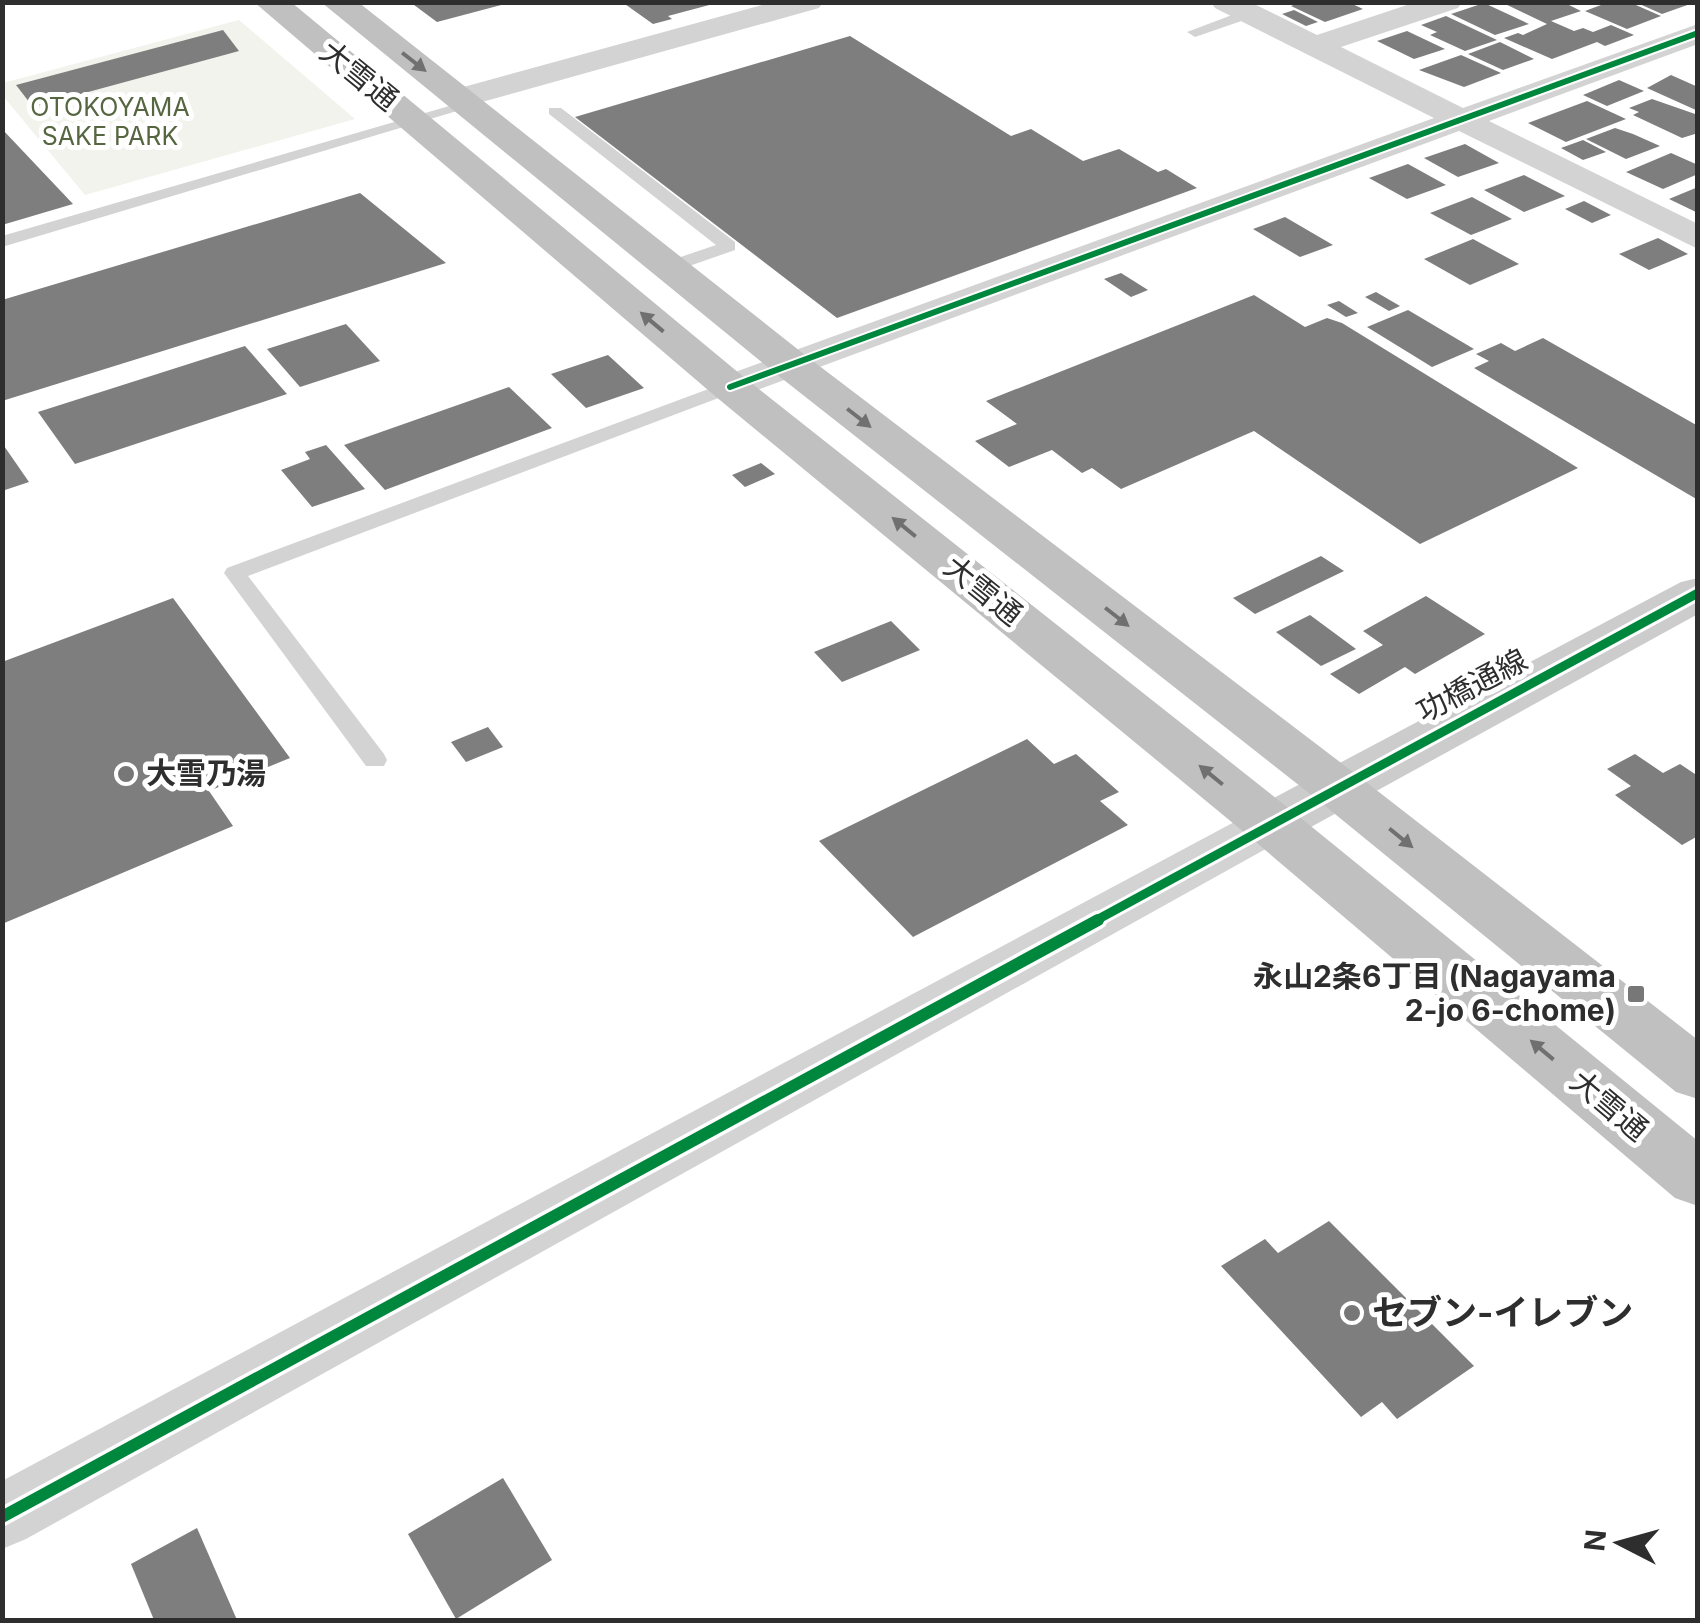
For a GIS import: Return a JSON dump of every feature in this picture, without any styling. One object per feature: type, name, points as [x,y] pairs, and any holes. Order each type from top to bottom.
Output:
[{"type":"highway","name":"大雪通","points":[[270,2],[730,387],[1272,824],[1698,1179]]},
{"type":"highway","name":"大雪通","points":[[338,2],[790,364],[1338,788],[1698,1075]]},
{"type":"street","points":[[464,101],[808,2]]},
{"type":"street","points":[[1315,46],[1447,2]]},
{"type":"street","points":[[1237,8],[1698,238]]},
{"type":"street","points":[[730,387],[1698,33]]},
{"type":"street","name":"功橋通線","points":[[1272,824],[1698,593]]},
{"type":"street","points":[[2,1516],[1272,824]]},
{"type":"lane","points":[[1195,32],[1237,8]]},
{"type":"lane","points":[[2,242],[415,122],[464,101]]},
{"type":"lane","points":[[555,112],[729,246],[669,266]]},
{"type":"lane","points":[[375,760],[235,573],[730,387]]},
{"type":"green space","name":"OTOKOYAMA SAKE PARK","points":[[239,20],[355,119],[85,195],[3,96],[3,83]]},
{"type":"building","points":[[410,2],[505,2],[505,4],[437,22]]},
{"type":"building","points":[[622,2],[713,2],[713,4],[653,24]]},
{"type":"building","points":[[1301,2],[1348,2],[1363,9],[1325,22],[1291,6]]},
{"type":"building","points":[[1501,2],[1563,2],[1581,11],[1551,21],[1574,31],[1583,28],[1593,32],[1611,25],[1634,35],[1605,46],[1597,42],[1552,59],[1504,38],[1523,35],[1547,24]]},
{"type":"building","points":[[1609,2],[1629,2],[1661,16],[1627,29],[1585,11]]},
{"type":"building","points":[[1635,2],[1693,2],[1693,3],[1662,14]]},
{"type":"building","points":[[1484,3],[1529,24],[1495,35],[1451,14]]},
{"type":"building","points":[[1294,10],[1318,22],[1306,26],[1282,14]]},
{"type":"building","points":[[1446,16],[1497,40],[1465,51],[1430,35],[1437,32],[1421,25]]},
{"type":"building","points":[[223,30],[239,51],[33,107],[16,85]]},
{"type":"building","points":[[1407,31],[1445,49],[1414,59],[1377,41]]},
{"type":"building","points":[[850,36],[1011,136],[1031,129],[1083,161],[1119,149],[1158,172],[1166,169],[1197,188],[837,318],[575,117]]},
{"type":"building","points":[[1500,42],[1534,59],[1503,70],[1468,54]]},
{"type":"building","points":[[1461,55],[1501,73],[1464,87],[1419,70]]},
{"type":"building","points":[[1671,75],[1698,87],[1698,111],[1647,88]]},
{"type":"building","points":[[1619,80],[1644,91],[1607,106],[1583,95]]},
{"type":"building","points":[[1652,99],[1698,115],[1698,133],[1682,138],[1633,115],[1639,112],[1629,108]]},
{"type":"building","points":[[1587,101],[1626,119],[1566,142],[1528,123]]},
{"type":"building","points":[[1615,128],[1660,146],[1626,159],[1586,139]]},
{"type":"building","points":[[2,129],[73,204],[2,225]]},
{"type":"building","points":[[1583,140],[1606,152],[1583,160],[1561,148]]},
{"type":"building","points":[[1465,144],[1499,163],[1458,177],[1424,158]]},
{"type":"building","points":[[1671,153],[1698,165],[1698,174],[1663,189],[1626,172]]},
{"type":"building","points":[[1408,164],[1446,185],[1407,199],[1369,178]]},
{"type":"building","points":[[1524,175],[1565,196],[1524,212],[1484,190]]},
{"type":"building","points":[[1698,187],[1698,213],[1669,199]]},
{"type":"building","points":[[360,193],[446,263],[2,401],[2,300]]},
{"type":"building","points":[[1472,197],[1512,219],[1471,235],[1430,213]]},
{"type":"building","points":[[1584,201],[1611,215],[1592,223],[1565,209]]},
{"type":"building","points":[[1285,217],[1333,245],[1300,257],[1253,229]]},
{"type":"building","points":[[1658,238],[1688,254],[1649,270],[1619,254]]},
{"type":"building","points":[[1473,239],[1519,264],[1470,285],[1424,259]]},
{"type":"building","points":[[1121,273],[1148,290],[1131,297],[1104,279]]},
{"type":"building","points":[[1376,292],[1400,306],[1389,311],[1365,297]]},
{"type":"building","points":[[1254,295],[1305,327],[1327,318],[1342,323],[1578,468],[1420,544],[1254,431],[1121,489],[1092,468],[1082,473],[1052,450],[1009,467],[975,441],[1017,424],[986,401]]},
{"type":"building","points":[[1339,301],[1358,313],[1346,317],[1327,305]]},
{"type":"building","points":[[1408,310],[1474,349],[1432,367],[1367,327]]},
{"type":"building","points":[[346,324],[380,361],[300,387],[267,349]]},
{"type":"building","points":[[1543,338],[1698,426],[1698,500],[1474,368],[1489,361],[1476,354],[1501,343],[1515,351]]},
{"type":"building","points":[[245,346],[287,394],[75,464],[38,412]]},
{"type":"building","points":[[608,355],[644,388],[586,408],[551,374]]},
{"type":"building","points":[[509,387],[552,428],[385,490],[344,445]]},
{"type":"building","points":[[2,443],[29,482],[2,491]]},
{"type":"building","points":[[326,445],[365,489],[312,507],[281,470],[310,459],[305,452]]},
{"type":"building","points":[[761,463],[775,474],[745,487],[732,475]]},
{"type":"building","points":[[1321,556],[1344,571],[1255,614],[1233,598]]},
{"type":"building","points":[[1426,596],[1485,634],[1415,674],[1405,667],[1359,694],[1330,674],[1383,645],[1363,631]]},
{"type":"building","name":"大雪乃湯","points":[[173,598],[290,758],[209,791],[233,826],[2,924],[2,662]]},
{"type":"building","points":[[1310,615],[1356,649],[1321,666],[1276,632]]},
{"type":"building","points":[[891,621],[920,650],[842,682],[814,652]]},
{"type":"building","points":[[488,727],[503,747],[466,762],[451,742]]},
{"type":"building","points":[[1027,739],[1054,764],[1076,754],[1119,792],[1100,801],[1128,825],[913,937],[819,841]]},
{"type":"building","points":[[1635,754],[1663,773],[1680,764],[1698,776],[1698,836],[1682,845],[1615,795],[1631,786],[1607,769]]},
{"type":"building","points":[[1329,1221],[1474,1366],[1397,1419],[1382,1402],[1361,1417],[1221,1266],[1265,1239],[1278,1253]]},
{"type":"building","points":[[503,1478],[552,1560],[456,1619],[408,1534]]},
{"type":"building","points":[[197,1528],[237,1620],[154,1620],[131,1564]]},
{"type":"cycle path","points":[[730,387],[1698,33]]},
{"type":"cycle path","points":[[2,1517],[1698,593]]},
{"type":"place","name":"大雪乃湯","points":[[126,774]]},
{"type":"place","name":"永山2条6丁目 (Nagayama 2-jo 6-chome)","points":[[1636,994]]},
{"type":"place","name":"セブン-イレブン","points":[[1352,1313]]}]
